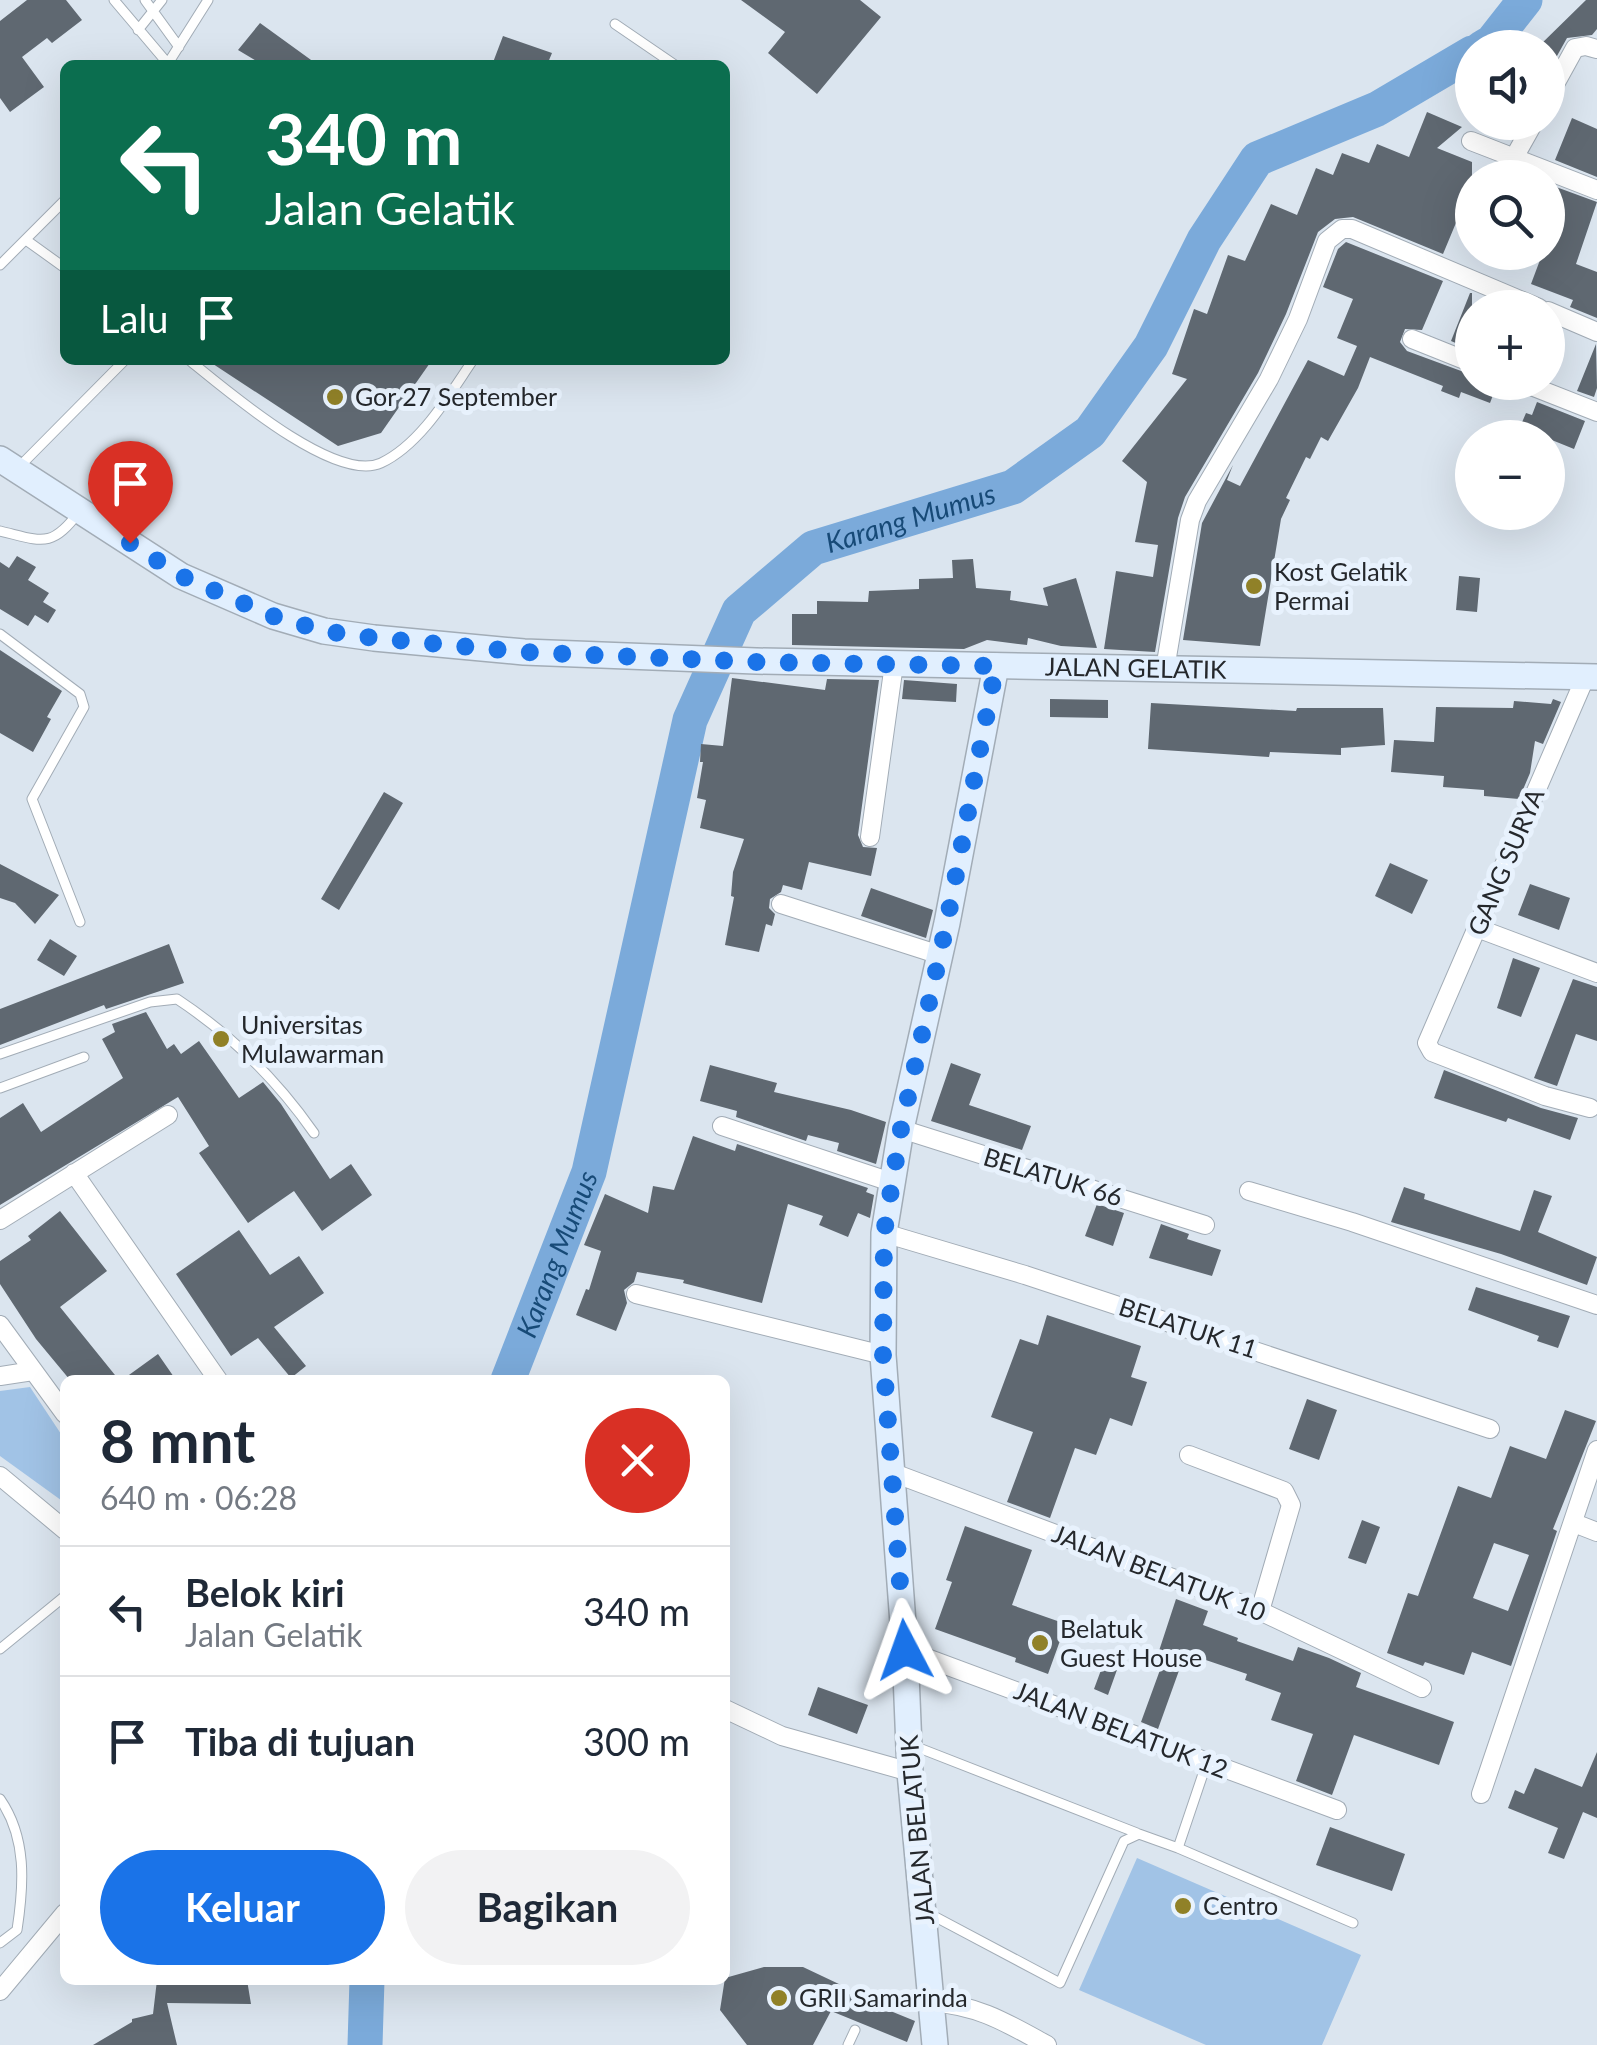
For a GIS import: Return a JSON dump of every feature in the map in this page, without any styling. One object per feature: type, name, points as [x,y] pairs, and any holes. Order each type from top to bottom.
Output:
[{"type":"street","points":[[1565,67],[1575,48],[1597,49]]},
{"type":"street","points":[[1471,140],[1597,190]]},
{"type":"street","points":[[1515,156],[1524,140]]},
{"type":"street","points":[[1164,669],[1196,500],[1269,379],[1298,319],[1327,242],[1342,229],[1352,229],[1496,290]]},
{"type":"street","points":[[1565,318],[1597,332]]},
{"type":"street","points":[[1412,340],[1455,356]]},
{"type":"street","points":[[1565,399],[1597,412]]},
{"type":"street","name":"JALAN GELATIK","points":[[7,465],[181,576],[273,616],[324,631],[524,652],[756,662],[1591,678]]},
{"type":"street","points":[[870,837],[894,664]]},
{"type":"street","name":"JALAN BELATUK","points":[[935,2045],[910,1772],[883,1355],[884,1233],[901,1129],[940,955],[996,666]]},
{"type":"street","name":"GANG SURYA","points":[[1590,1108],[1545,1096],[1432,1052],[1428,1046],[1591,678]]},
{"type":"street","points":[[781,904],[940,955]]},
{"type":"street","points":[[1477,928],[1597,973]]},
{"type":"street","points":[[0,1220],[168,1115]]},
{"type":"street","points":[[722,1126],[891,1182]]},
{"type":"street","name":"BELATUK 66","points":[[901,1129],[1205,1225]]},
{"type":"street","points":[[74,1173],[215,1375]]},
{"type":"street","points":[[1250,1192],[1352,1222],[1597,1305]]},
{"type":"street","name":"BELATUK 11","points":[[884,1233],[1490,1428]]},
{"type":"street","points":[[636,1294],[883,1355]]},
{"type":"street","points":[[0,1325],[60,1407]]},
{"type":"street","points":[[0,1376],[33,1371]]},
{"type":"street","points":[[1480,1794],[1597,1450]]},
{"type":"street","points":[[1189,1455],[1284,1491],[1291,1505],[1260,1611]]},
{"type":"street","name":"JALAN BELATUK 10","points":[[891,1472],[1260,1611],[1422,1688]]},
{"type":"street","points":[[0,1476],[60,1526]]},
{"type":"street","points":[[1574,1523],[1597,1532]]},
{"type":"street","name":"JALAN BELATUK 12","points":[[905,1650],[1337,1810]]},
{"type":"street","points":[[730,1710],[782,1736],[910,1772]]},
{"type":"street","points":[[0,1992],[60,1920]]},
{"type":"street","points":[[931,2002],[981,2010],[1047,2045]]},
{"type":"lane","points":[[114,0],[164,60]]},
{"type":"lane","points":[[145,0],[178,47]]},
{"type":"lane","points":[[138,30],[162,0]]},
{"type":"lane","points":[[171,60],[208,0]]},
{"type":"lane","points":[[614,24],[668,60]]},
{"type":"lane","points":[[0,265],[60,205]]},
{"type":"lane","points":[[26,240],[60,264]]},
{"type":"lane","points":[[7,465],[119,365]]},
{"type":"lane","points":[[195,365],[308,447],[348,465],[379,464],[427,428],[470,365]]},
{"type":"lane","points":[[0,531],[37,540],[55,538],[80,511]]},
{"type":"lane","points":[[0,634],[80,694],[84,707],[32,799],[80,922]]},
{"type":"lane","points":[[0,1054],[150,1002],[177,998],[205,1017],[284,1092],[314,1132]]},
{"type":"lane","points":[[0,1088],[84,1057]]},
{"type":"lane","points":[[0,1649],[60,1600]]},
{"type":"lane","points":[[909,1744],[1178,1848],[1353,1923]]},
{"type":"lane","points":[[1178,1848],[1207,1762]]},
{"type":"lane","points":[[0,1799],[17,1829],[22,1900],[17,1930],[0,1943]]},
{"type":"lane","points":[[923,1910],[1060,1983],[1124,1841],[1139,1834]]},
{"type":"lane","points":[[17,1930],[41,1945]]},
{"type":"lane","points":[[848,2045],[855,2030]]},
{"type":"shaded area","points":[[30,1387],[60,1432],[60,1499],[0,1456],[0,1391]]},
{"type":"shaded area","name":"Centro","points":[[1137,1858],[1361,1955],[1322,2045],[1206,2045],[1079,1990]]},
{"type":"building","points":[[27,0],[66,0],[82,20],[52,43],[47,38],[22,57],[44,87],[10,112],[0,98],[0,21]]},
{"type":"building","points":[[741,0],[860,0],[881,17],[817,94],[768,53],[785,32]]},
{"type":"building","points":[[1586,0],[1597,0],[1597,29],[1592,35],[1567,38],[1565,42],[1565,30],[1555,30]]},
{"type":"building","points":[[260,23],[311,60],[255,60],[238,50]]},
{"type":"building","points":[[503,36],[552,53],[549,60],[494,60]]},
{"type":"building","points":[[1427,112],[1455,124],[1455,133],[1437,148],[1467,160],[1455,160],[1455,225],[1443,254],[1353,217],[1335,219],[1318,232],[1258,373],[1185,497],[1155,652],[1104,649],[1116,571],[1153,577],[1158,545],[1135,542],[1147,482],[1122,461],[1187,379],[1172,374],[1194,309],[1207,314],[1228,255],[1245,261],[1271,204],[1297,215],[1316,168],[1333,175],[1342,153],[1369,163],[1377,144],[1409,157]]},
{"type":"building","points":[[1572,118],[1597,129],[1597,177],[1565,164],[1565,160],[1555,160]]},
{"type":"building","points":[[1565,190],[1597,202],[1576,264],[1597,272],[1597,318],[1570,307],[1573,300],[1565,297],[1565,290],[1547,290],[1531,284],[1536,270],[1565,270]]},
{"type":"building","points":[[1346,242],[1443,281],[1422,330],[1405,329],[1400,342],[1407,351],[1455,369],[1455,396],[1441,391],[1443,386],[1370,357],[1358,388],[1328,441],[1321,437],[1310,459],[1306,457],[1286,498],[1290,500],[1281,519],[1260,646],[1183,640],[1202,523],[1233,465],[1227,480],[1240,486],[1308,360],[1344,376],[1357,346],[1337,338],[1353,299],[1323,287],[1338,249]]},
{"type":"building","points":[[1596,344],[1597,388],[1594,397],[1577,391]]},
{"type":"building","name":"Gor 27 September","points":[[215,365],[429,365],[381,433],[338,446]]},
{"type":"building","points":[[1537,402],[1585,421],[1574,449],[1565,445],[1565,420],[1523,420],[1526,413],[1532,415]]},
{"type":"building","points":[[17,556],[36,567],[28,580],[49,593],[43,602],[56,610],[48,623],[35,615],[28,626],[0,609],[0,562],[9,568]]},
{"type":"building","points":[[973,559],[976,588],[1011,591],[1010,600],[1048,606],[1043,588],[1076,578],[1097,648],[1061,646],[1028,638],[1027,645],[987,640],[964,649],[792,645],[792,614],[817,614],[817,601],[868,602],[869,591],[919,589],[919,579],[953,578],[952,560]]},
{"type":"building","points":[[1459,576],[1480,578],[1477,612],[1456,610]]},
{"type":"building","points":[[0,650],[62,691],[33,752],[0,733]]},
{"type":"building","points":[[732,678],[825,690],[827,679],[879,680],[858,835],[863,847],[877,848],[871,876],[809,862],[802,890],[783,885],[781,892],[770,899],[769,908],[775,914],[772,926],[766,924],[759,952],[725,945],[734,897],[733,872],[744,839],[700,828],[706,800],[697,798],[703,762],[701,744],[723,746]]},
{"type":"building","points":[[904,680],[957,684],[956,702],[902,699]]},
{"type":"building","points":[[1050,699],[1108,700],[1108,718],[1050,717]]},
{"type":"building","points":[[1553,699],[1561,702],[1543,744],[1535,741],[1530,773],[1519,799],[1484,796],[1484,790],[1443,787],[1444,776],[1391,772],[1394,740],[1434,742],[1436,707],[1513,708],[1514,701],[1551,704]]},
{"type":"building","points":[[1151,703],[1296,711],[1383,708],[1385,745],[1341,748],[1341,755],[1270,752],[1269,757],[1148,749]]},
{"type":"building","points":[[384,792],[403,803],[339,910],[321,899]]},
{"type":"building","points":[[1390,863],[1428,880],[1412,914],[1375,896]]},
{"type":"building","points":[[0,864],[59,895],[35,924],[15,903],[0,898]]},
{"type":"building","points":[[1530,884],[1570,898],[1559,930],[1518,915]]},
{"type":"building","points":[[871,888],[933,910],[926,938],[861,916]]},
{"type":"building","points":[[50,939],[77,956],[64,976],[37,960]]},
{"type":"building","points":[[169,944],[184,983],[106,1009],[104,1005],[0,1045],[0,1009]]},
{"type":"building","points":[[1513,958],[1540,968],[1521,1017],[1497,1008]]},
{"type":"building","points":[[1573,979],[1597,987],[1597,1041],[1576,1034],[1557,1086],[1534,1078]]},
{"type":"building","points":[[146,1012],[167,1049],[174,1044],[181,1054],[199,1041],[239,1098],[263,1082],[330,1179],[351,1164],[372,1195],[322,1231],[294,1191],[248,1223],[199,1153],[209,1146],[178,1097],[0,1205],[0,1118],[23,1103],[41,1132],[123,1078],[102,1039],[115,1032],[112,1024]]},
{"type":"building","points":[[951,1063],[981,1074],[969,1105],[1031,1126],[1022,1150],[931,1121]]},
{"type":"building","points":[[710,1065],[777,1083],[774,1092],[886,1122],[876,1164],[837,1151],[839,1143],[808,1135],[806,1141],[736,1117],[737,1111],[700,1101]]},
{"type":"building","points":[[1444,1070],[1541,1108],[1578,1118],[1570,1140],[1434,1098]]},
{"type":"building","points":[[693,1136],[735,1151],[737,1144],[868,1188],[866,1192],[874,1195],[870,1218],[858,1213],[848,1237],[819,1225],[823,1216],[788,1204],[762,1303],[683,1283],[684,1280],[637,1272],[634,1282],[624,1290],[627,1303],[616,1331],[576,1315],[586,1289],[589,1290],[601,1251],[584,1245],[605,1194],[648,1213],[653,1186],[674,1190]]},
{"type":"building","points":[[1404,1187],[1425,1194],[1424,1199],[1520,1231],[1534,1190],[1552,1196],[1538,1232],[1597,1257],[1587,1285],[1501,1254],[1391,1222]]},
{"type":"building","points":[[1097,1204],[1124,1213],[1113,1246],[1085,1236]]},
{"type":"building","points":[[60,1211],[107,1271],[60,1307],[115,1375],[66,1375],[36,1339],[0,1284],[0,1261],[31,1240],[28,1236]]},
{"type":"building","points":[[1161,1224],[1189,1234],[1187,1239],[1221,1250],[1212,1276],[1149,1258]]},
{"type":"building","points":[[239,1230],[270,1275],[299,1256],[324,1293],[274,1327],[306,1366],[289,1375],[258,1338],[231,1356],[176,1274]]},
{"type":"building","points":[[1476,1287],[1570,1316],[1558,1348],[1537,1341],[1539,1336],[1468,1310]]},
{"type":"building","points":[[1047,1315],[1141,1346],[1131,1377],[1147,1382],[1132,1426],[1110,1418],[1096,1455],[1075,1448],[1050,1518],[1007,1502],[1033,1432],[991,1417],[1020,1339],[1038,1345]]},
{"type":"building","points":[[158,1354],[173,1375],[129,1375]]},
{"type":"building","points":[[1307,1399],[1337,1410],[1319,1460],[1289,1449]]},
{"type":"building","points":[[1565,1410],[1596,1421],[1553,1529],[1557,1531],[1511,1666],[1472,1652],[1464,1675],[1387,1653],[1408,1593],[1418,1596],[1458,1486],[1491,1498],[1510,1446],[1546,1459]],"holes":[[[1494,1543],[1529,1555],[1508,1611],[1473,1598]]]},
{"type":"building","points":[[1362,1520],[1380,1527],[1366,1564],[1348,1558]]},
{"type":"building","points":[[965,1526],[1032,1550],[1012,1605],[1066,1624],[1048,1674],[1015,1662],[1016,1658],[935,1629],[952,1582],[946,1580]]},
{"type":"building","points":[[1176,1599],[1208,1611],[1203,1625],[1238,1638],[1237,1641],[1293,1661],[1298,1647],[1329,1658],[1361,1673],[1356,1687],[1454,1722],[1439,1765],[1354,1735],[1332,1795],[1296,1781],[1313,1734],[1271,1720],[1281,1693],[1245,1680],[1247,1674],[1194,1656],[1190,1668],[1181,1665],[1158,1729],[1141,1722],[1164,1659],[1157,1657]]},
{"type":"building","points":[[1104,1662],[1118,1667],[1108,1695],[1094,1689]]},
{"type":"building","points":[[818,1687],[868,1705],[857,1734],[808,1715]]},
{"type":"building","points":[[1597,1752],[1597,1818],[1583,1812],[1564,1859],[1548,1853],[1558,1828],[1508,1808],[1515,1790],[1524,1794],[1535,1768],[1582,1787]]},
{"type":"building","points":[[1330,1827],[1405,1854],[1392,1891],[1316,1865]]},
{"type":"building","name":"GRII Samarinda","points":[[764,1967],[803,1967],[841,1985],[839,1990],[915,2021],[907,2042],[831,2011],[813,2045],[747,2045],[720,2010],[724,1985],[730,1985],[730,1977]]},
{"type":"building","points":[[156,1985],[248,1985],[251,2004],[167,2003],[177,2045],[93,2045],[132,2019],[153,2014]]},
{"type":"waterway","name":"Karang Mumus","points":[[1501,30],[1525,0]]},
{"type":"waterway","name":"Karang Mumus","points":[[510,1375],[589,1172],[690,720],[739,611],[813,548],[1013,487],[1090,432],[1151,346],[1204,240],[1257,159],[1377,109],[1455,63]]},
{"type":"waterway","name":"Karang Mumus","points":[[365,2045],[367,1985]]},
{"type":"place","name":"Gor 27 September","points":[[335,397]]},
{"type":"place","name":"Kost Gelatik Permai","points":[[1254,586]]},
{"type":"place","name":"Universitas Mulawarman","points":[[221,1039]]},
{"type":"place","name":"Belatuk Guest House","points":[[1040,1643]]},
{"type":"place","name":"Centro","points":[[1183,1906]]},
{"type":"place","name":"GRII Samarinda","points":[[779,1998]]},
{"type":"route","points":[[130,543],[181,576],[273,616],[324,631],[524,652],[756,662],[996,666],[947,922],[901,1129],[884,1233],[883,1355],[905,1650]]}]
